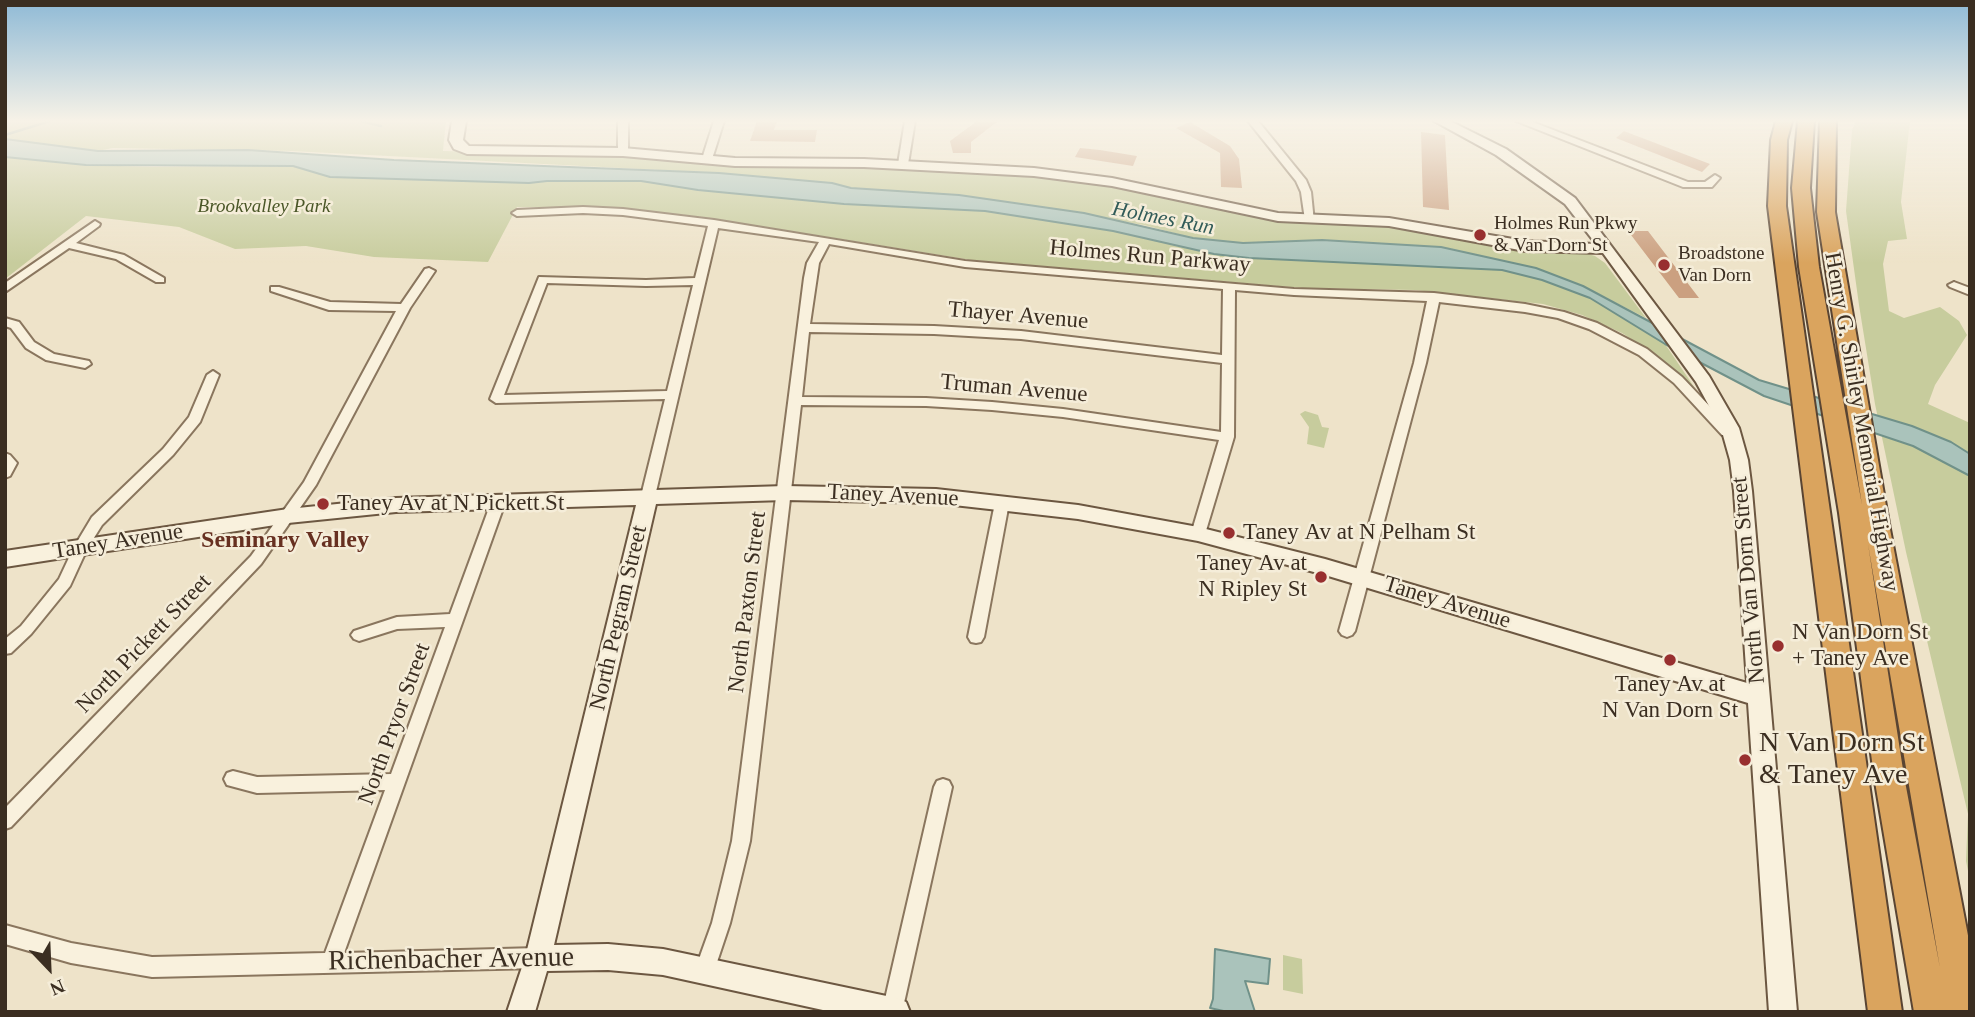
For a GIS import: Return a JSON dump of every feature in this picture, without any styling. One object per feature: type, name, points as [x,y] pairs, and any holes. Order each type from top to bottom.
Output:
[{"type":"highway","name":"Henry G. Shirley Memorial Highway","points":[[1777,168],[1777,206],[1885,1012]]},
{"type":"highway","points":[[1797,168],[1809,267],[1851,513],[1889,776],[1931,1012]]},
{"type":"highway","name":"Henry G. Shirley Memorial Highway","points":[[1825,168],[1826,212],[1854,389],[1965,1012]]},
{"type":"main road","name":"North Van Dorn Street","points":[[1608,249],[1661,322]]},
{"type":"street","points":[[963,168],[1079,177],[1133,186],[1238,211],[1310,220],[1389,222],[1525,246],[1608,249]]},
{"type":"street","points":[[1291,168],[1301,180],[1307,197],[1310,220]]},
{"type":"street","name":"North Van Dorn Street","points":[[1524,168],[1570,201],[1608,249]]},
{"type":"street","name":"North Van Dorn Street","points":[[1545,168],[1568,189],[1570,201]]},
{"type":"street","points":[[1642,168],[1687,186],[1708,185],[1715,178]]},
{"type":"street","name":"Holmes Run Parkway","points":[[517,214],[603,210],[713,223],[965,264],[1314,293],[1434,297],[1524,307],[1593,326],[1643,352],[1678,380],[1736,443]]},
{"type":"street","name":"North Pegram Street","points":[[521,1012],[538,958],[713,223]]},
{"type":"street","points":[[5,289],[95,224]]},
{"type":"street","name":"North Paxton Street","points":[[705,970],[721,923],[741,841],[811,270],[826,240]]},
{"type":"street","points":[[67,244],[120,257],[160,281]]},
{"type":"street","name":"North Pickett Street","points":[[5,821],[256,560],[288,516],[326,453],[404,308],[429,271]]},
{"type":"street","points":[[672,395],[496,399],[543,279],[646,283],[698,281]]},
{"type":"street","points":[[1954,285],[1970,292]]},
{"type":"street","points":[[1198,534],[1227,437],[1229,286]]},
{"type":"street","points":[[275,289],[337,308],[404,308]]},
{"type":"street","points":[[1347,631],[1420,363],[1434,297]]},
{"type":"street","points":[[5,322],[15,325],[30,345],[50,357],[85,363]]},
{"type":"street","name":"North Van Dorn Street","points":[[1661,322],[1721,409],[1736,443],[1741,473],[1783,1012]]},
{"type":"street","name":"Thayer Avenue","points":[[805,328],[998,334],[1227,360]]},
{"type":"street","points":[[5,648],[26,630],[65,582],[81,547],[107,509],[181,437],[198,413],[213,375]]},
{"type":"street","name":"Truman Avenue","points":[[796,401],[926,401],[1004,407],[1227,437]]},
{"type":"street","points":[[5,458],[10,463],[5,473]]},
{"type":"street","name":"Taney Avenue","points":[[5,559],[288,516],[396,505],[785,493],[923,496],[1104,516],[1198,534],[1360,578],[1758,696]]},
{"type":"street","name":"North Pryor Street","points":[[331,963],[499,500]]},
{"type":"street","points":[[976,637],[1002,503]]},
{"type":"street","points":[[359,635],[397,623],[457,620]]},
{"type":"street","points":[[233,779],[257,785],[398,782]]},
{"type":"street","points":[[893,1011],[943,787]]},
{"type":"street","name":"Richenbacher Avenue","points":[[5,934],[75,954],[152,967],[608,957],[705,970],[893,1011]]},
{"type":"green space","name":"Brookvalley Park","points":[[5,168],[301,168],[330,177],[529,183],[641,181],[698,190],[844,204],[985,211],[1113,231],[1214,254],[1249,258],[1502,270],[1542,280],[1590,298],[1665,344],[1703,400],[1651,352],[1622,333],[1582,315],[1543,304],[1415,290],[1302,288],[971,260],[703,217],[621,208],[517,207],[488,262],[374,257],[306,246],[235,249],[179,227],[86,216],[5,279]]},
{"type":"green space","points":[[631,168],[908,168],[1018,174],[1117,186],[1243,215],[1289,222],[1394,226],[1496,247],[1585,253],[1605,263],[1646,318],[1583,286],[1536,268],[1441,247],[1322,240],[1243,243],[1193,238],[1144,225],[959,195],[851,188],[832,183]]},
{"type":"green space","points":[[1849,168],[1905,168],[1901,202],[1907,239],[1888,241],[1883,264],[1889,311],[1904,318],[1940,307],[1959,321],[1967,335],[1935,385],[1928,404],[1970,423],[1970,881],[1966,861],[1968,814],[1906,552],[1875,404],[1846,211]]},
{"type":"green space","points":[[1305,411],[1318,415],[1322,427],[1329,428],[1324,448],[1307,444],[1309,427],[1300,414]]},
{"type":"green space","points":[[1283,955],[1302,959],[1303,994],[1283,990]]},
{"type":"water","points":[[301,168],[606,168],[719,173],[832,183],[851,188],[959,195],[1084,213],[1193,238],[1243,243],[1322,240],[1441,247],[1536,268],[1583,286],[1759,380],[1912,426],[1951,442],[1970,454],[1970,476],[1913,446],[1764,396],[1665,344],[1590,298],[1542,280],[1502,270],[1249,258],[1214,254],[1113,231],[985,211],[844,204],[698,190],[641,181],[529,183],[330,177]]},
{"type":"water","points":[[1215,949],[1270,959],[1268,984],[1245,981],[1255,1012],[1228,1012],[1210,1008],[1213,999]]},
{"type":"building","points":[[1220,168],[1240,168],[1242,188],[1221,187]]},
{"type":"building","points":[[1422,168],[1447,168],[1449,210],[1423,207]]},
{"type":"building","name":"Broadstone Van Dorn","points":[[1628,231],[1648,231],[1699,298],[1679,298]]},
{"type":"place","name":"Holmes Run Pkwy & Van Dorn St","points":[[1480,235]]},
{"type":"place","name":"Broadstone Van Dorn","points":[[1664,265]]},
{"type":"place","name":"Taney Av at N Pickett St","points":[[323,504]]},
{"type":"place","name":"Taney Av at N Pelham St","points":[[1229,533]]},
{"type":"place","name":"Taney Av at N Ripley St","points":[[1321,577]]},
{"type":"place","name":"N Van Dorn St + Taney Ave","points":[[1778,646]]},
{"type":"place","name":"Taney Av at N Van Dorn St","points":[[1670,660]]},
{"type":"place","name":"N Van Dorn St & Taney Ave","points":[[1745,760]]},
{"type":"district","name":"Seminary Valley","points":[[285,541]]},
{"type":"water label","name":"Holmes Run","points":[[1163,219]]}]
